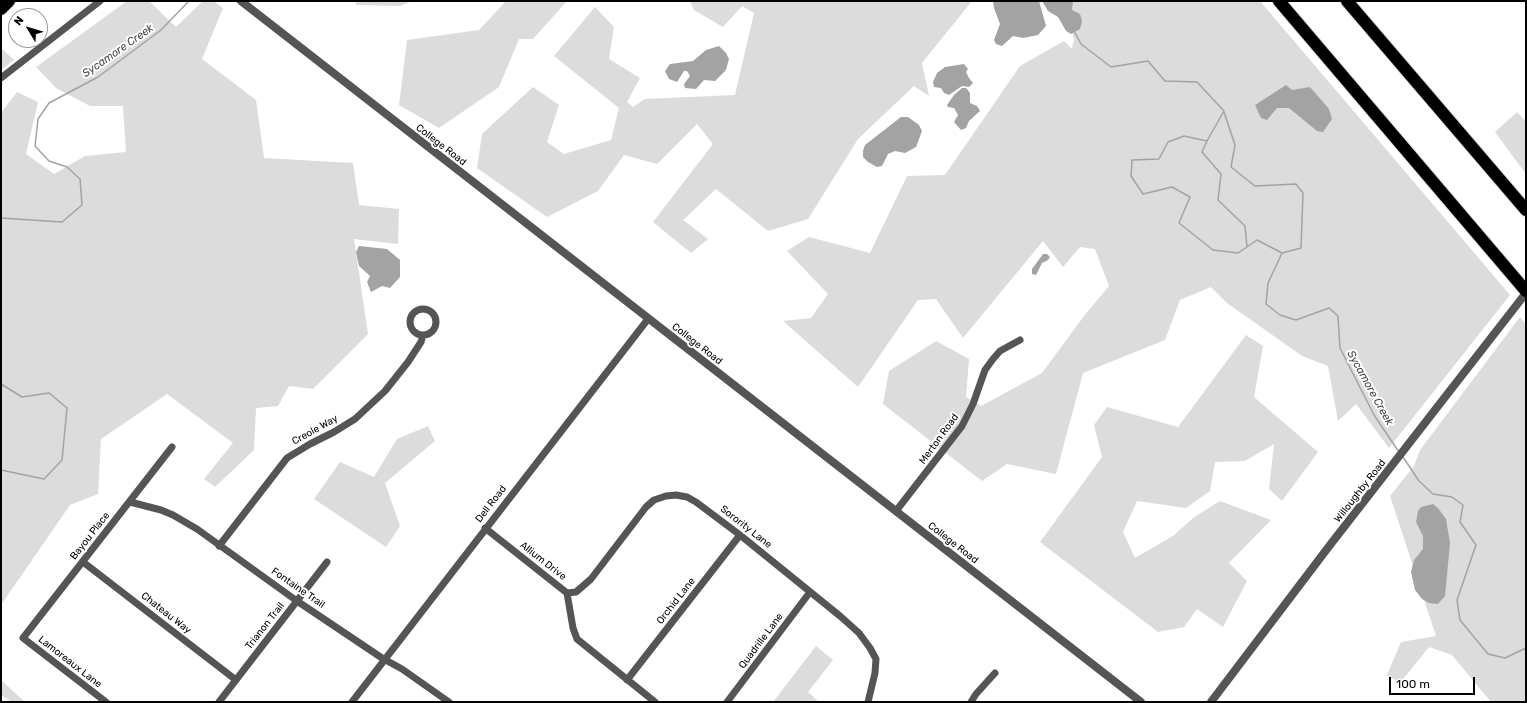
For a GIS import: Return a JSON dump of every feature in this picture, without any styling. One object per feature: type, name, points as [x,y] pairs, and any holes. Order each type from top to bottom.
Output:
[{"type":"highway","points":[[1,9],[9,1]]},
{"type":"highway","points":[[1279,1],[1526,292]]},
{"type":"highway","points":[[1350,3],[1526,210]]},
{"type":"street","points":[[1,78],[100,1]]},
{"type":"street","name":"College Road","points":[[241,1],[1140,702]]},
{"type":"street","name":"Willoughby Road","points":[[1211,702],[1526,292]]},
{"type":"street","name":"Dell Road","points":[[352,702],[384,658],[648,319]]},
{"type":"street","name":"Creole Way","points":[[219,546],[287,458],[303,447],[334,432],[355,419],[385,391],[421,342],[423,335]]},
{"type":"street","name":"Merton Road","points":[[896,511],[962,426],[973,404],[985,370],[992,359],[1000,351],[1020,340]]},
{"type":"street","name":"Bayou Place","points":[[23,638],[172,447]]},
{"type":"street","name":"Sorority Lane","points":[[567,593],[576,592],[583,586],[646,507],[654,500],[666,496],[676,495],[687,497],[740,535],[859,633],[876,659],[875,673],[868,702]]},
{"type":"street","name":"Fontaine Trail","points":[[130,502],[173,515],[197,529],[297,601],[414,677],[449,702]]},
{"type":"street","name":"Allium Drive","points":[[485,528],[567,593],[573,628],[577,639],[656,702]]},
{"type":"street","name":"Orchid Lane","points":[[627,680],[740,535]]},
{"type":"street","name":"Chateau Way","points":[[83,562],[236,680]]},
{"type":"street","name":"Trianon Trail","points":[[219,702],[327,562]]},
{"type":"street","name":"Quadrille Lane","points":[[727,702],[810,592]]},
{"type":"street","name":"Lamoreaux Lane","points":[[23,638],[97,700],[106,702]]},
{"type":"street","points":[[971,702],[976,694],[995,673]]},
{"type":"shaded area","points":[[127,1],[149,1],[176,27],[203,1],[213,1],[223,8],[202,59],[256,100],[264,158],[353,163],[359,205],[399,209],[398,244],[354,239],[368,334],[313,389],[289,386],[278,406],[256,408],[254,450],[215,487],[204,479],[233,443],[167,394],[101,439],[98,494],[70,505],[1,605],[1,113],[17,92],[38,102],[26,154],[54,174],[85,156],[126,152],[123,106],[90,106],[56,88],[36,67]]},
{"type":"shaded area","points":[[355,1],[412,1],[400,6],[357,5]]},
{"type":"shaded area","points":[[506,1],[567,1],[533,39],[519,39],[499,87],[439,128],[399,105],[407,40],[479,30]]},
{"type":"shaded area","points":[[690,1],[972,1],[922,63],[929,96],[914,86],[858,139],[808,219],[768,231],[716,189],[683,220],[708,239],[691,253],[653,222],[713,144],[697,124],[657,164],[624,155],[598,191],[547,217],[477,168],[482,134],[533,87],[559,105],[547,142],[564,154],[611,140],[619,108],[554,56],[595,7],[614,27],[609,59],[640,78],[627,102],[633,107],[645,99],[735,95],[754,13],[742,6],[723,27],[694,10]]},
{"type":"shaded area","points":[[993,1],[1039,1],[1046,26],[1038,35],[1023,38],[1013,36],[1002,46],[996,44],[994,40],[1000,24]]},
{"type":"shaded area","points":[[1042,1],[1073,1],[1072,10],[1080,14],[1082,21],[1080,29],[1071,34],[1066,31],[1058,17],[1048,11]]},
{"type":"shaded area","points":[[1065,1],[1260,1],[1510,295],[1389,448],[1356,404],[1338,421],[1328,366],[1302,356],[1227,303],[1211,287],[1180,300],[1165,340],[1083,373],[1056,474],[1007,464],[982,481],[883,404],[889,371],[936,341],[969,359],[966,397],[981,406],[1042,373],[1084,316],[1109,286],[1095,249],[1080,247],[1063,267],[1043,241],[963,338],[936,299],[918,300],[858,387],[783,321],[811,318],[828,294],[787,251],[809,237],[870,253],[907,176],[945,175],[1020,66],[1064,41],[1072,49],[1074,39]]},
{"type":"shaded area","points":[[719,46],[726,53],[729,59],[726,70],[715,81],[704,80],[696,89],[685,88],[684,84],[690,76],[687,71],[684,71],[677,82],[669,79],[665,71],[670,64],[693,61],[706,50]]},
{"type":"shaded area","points":[[1,48],[14,60],[1,70]]},
{"type":"shaded area","points":[[964,64],[968,69],[966,72],[973,83],[969,87],[962,86],[949,95],[944,93],[941,88],[934,87],[933,82],[937,73],[945,67]]},
{"type":"shaded area","points":[[1286,85],[1292,90],[1310,87],[1329,109],[1332,119],[1323,132],[1317,131],[1289,108],[1277,108],[1267,120],[1261,118],[1255,105]]},
{"type":"shaded area","points":[[962,88],[966,88],[970,93],[970,103],[977,106],[980,111],[969,121],[966,128],[961,130],[954,122],[958,115],[954,108],[948,107],[947,105],[954,95]]},
{"type":"shaded area","points":[[1517,112],[1526,122],[1526,174],[1495,132]]},
{"type":"shaded area","points":[[901,117],[908,117],[919,125],[922,131],[916,147],[905,153],[895,151],[888,154],[882,166],[877,167],[868,162],[863,157],[865,145]]},
{"type":"shaded area","points":[[359,246],[387,249],[400,260],[400,277],[390,288],[382,286],[371,292],[367,282],[370,276],[359,266],[356,252]]},
{"type":"shaded area","points":[[1043,254],[1047,254],[1050,257],[1042,263],[1036,275],[1032,274],[1032,269]]},
{"type":"shaded area","points":[[1520,317],[1526,324],[1526,702],[1491,702],[1452,655],[1429,647],[1400,683],[1387,675],[1401,642],[1436,636],[1390,496],[1414,466],[1420,450]]},
{"type":"shaded area","points":[[1246,335],[1263,346],[1254,397],[1318,452],[1282,501],[1269,489],[1274,444],[1245,461],[1215,462],[1210,491],[1186,508],[1137,501],[1123,532],[1135,558],[1173,536],[1193,518],[1220,501],[1271,520],[1229,563],[1247,581],[1223,627],[1197,609],[1184,627],[1158,632],[1040,542],[1102,457],[1094,425],[1107,407],[1178,427]]},
{"type":"shaded area","points":[[428,426],[435,441],[385,483],[400,526],[386,547],[314,499],[340,462],[374,477],[397,439]]},
{"type":"shaded area","points":[[1433,504],[1446,519],[1450,543],[1445,596],[1438,604],[1429,603],[1422,599],[1415,590],[1411,572],[1414,560],[1423,549],[1423,536],[1416,522],[1418,511],[1421,507]]},
{"type":"shaded area","points":[[816,646],[833,660],[808,692],[819,702],[773,702]]},
{"type":"shaded area","points":[[1,680],[25,702],[12,702],[1,695]]},
{"type":"waterway","name":"Sycamore Creek","points":[[1,218],[62,222],[82,205],[80,179],[67,167],[49,161],[35,146],[38,119],[49,103],[98,77],[161,30],[189,1]]},
{"type":"waterway","name":"Sycamore Creek","points":[[1074,31],[1081,44],[1111,67],[1148,61],[1165,81],[1197,82],[1224,111],[1207,141],[1184,136],[1168,142],[1159,159],[1132,160],[1131,176],[1143,194],[1172,187],[1190,197],[1179,223],[1213,250],[1238,253],[1257,240],[1282,253],[1268,283],[1266,304],[1280,315],[1296,320],[1329,308],[1338,316],[1340,348],[1374,415],[1399,452]]},
{"type":"waterway","points":[[1224,112],[1235,145],[1231,167],[1255,186],[1296,184],[1303,193],[1301,248],[1282,253]]},
{"type":"waterway","points":[[1207,141],[1202,152],[1221,174],[1218,200],[1245,226],[1247,247]]},
{"type":"waterway","name":"Sycamore Creek","points":[[1,384],[22,397],[49,393],[67,408],[62,460],[44,479],[1,470]]},
{"type":"waterway","name":"Sycamore Creek","points":[[1403,457],[1419,481],[1433,494],[1452,497],[1463,505],[1460,522],[1476,545],[1457,600],[1460,620],[1488,654],[1505,658],[1526,648]]}]
